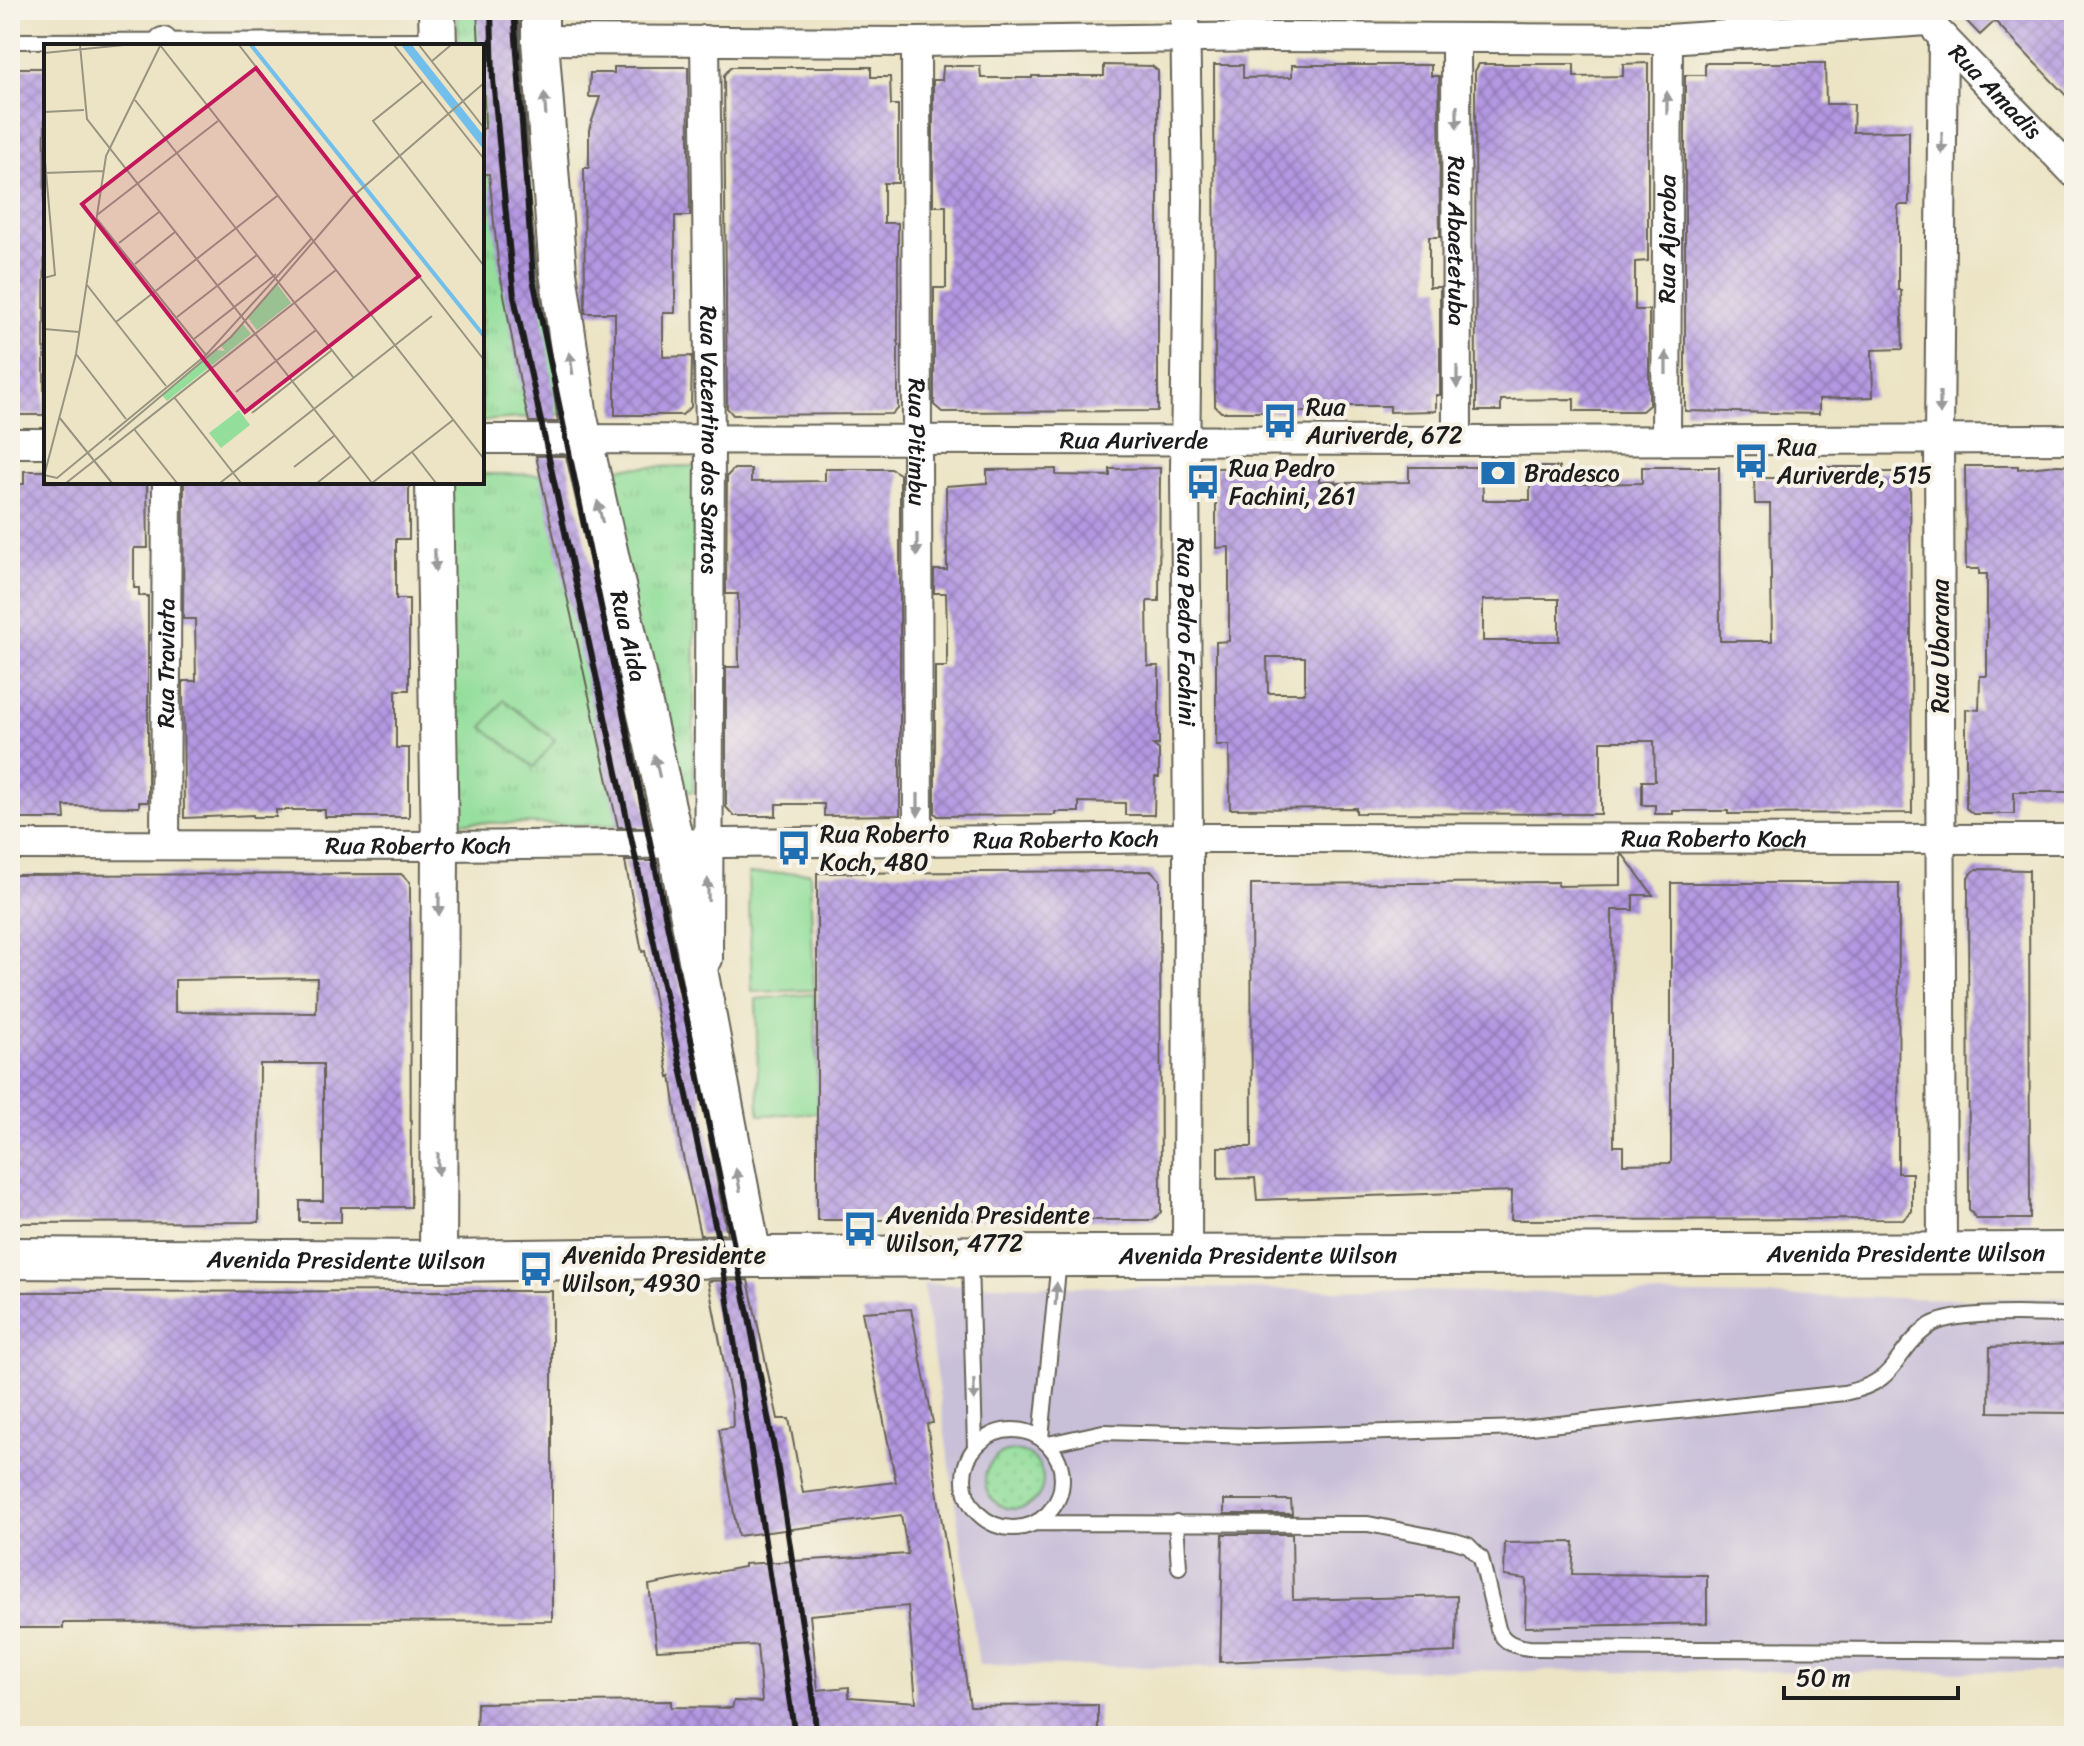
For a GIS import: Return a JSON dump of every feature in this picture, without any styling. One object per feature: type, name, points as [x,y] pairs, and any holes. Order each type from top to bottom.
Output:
[{"type":"main road","name":"Avenida Presidente Wilson","points":[[10,1258],[438,1261],[1059,1255],[2074,1253]]},
{"type":"street","name":"Rua Pedro Fachini","points":[[1185,10],[1188,198],[1185,441],[1187,1255]]},
{"type":"street","points":[[540,25],[705,40],[916,42],[1185,38],[1668,39],[1929,23]]},
{"type":"street","name":"Rua Amadis","points":[[1929,23],[2074,173]]},
{"type":"street","name":"Rua Ubarana","points":[[1929,23],[1942,90],[1939,438],[1942,1254]]},
{"type":"street","name":"Rua Aida","points":[[540,25],[558,272],[583,440],[691,842],[709,1024],[753,1257]]},
{"type":"street","name":"Rua Abaetetuba","points":[[1456,39],[1457,441]]},
{"type":"street","name":"Rua Ajaroba","points":[[1666,441],[1668,39]]},
{"type":"street","name":"Rua Vatentino dos Santos","points":[[691,842],[710,439],[705,40]]},
{"type":"street","name":"Rua Pitimbu","points":[[916,42],[918,842]]},
{"type":"street","points":[[1942,90],[1983,78]]},
{"type":"street","name":"Rua Auriverde","points":[[484,439],[2074,439]]},
{"type":"street","points":[[10,443],[44,443]]},
{"type":"street","name":"Rua Traviata","points":[[165,845],[167,484]]},
{"type":"street","points":[[434,484],[440,846],[438,1261]]},
{"type":"street","name":"Rua Roberto Koch","points":[[10,845],[440,846],[1188,838],[2074,839]]},
{"type":"lane","points":[[10,41],[163,44],[438,32]]},
{"type":"lane","points":[[1045,1441],[1059,1255]]},
{"type":"lane","points":[[970,1256],[975,1448]]},
{"type":"lane","points":[[1045,1441],[1103,1432],[1255,1436],[1522,1428],[1844,1393],[1876,1384],[1929,1326],[1939,1321],[1969,1316],[2074,1315]]},
{"type":"lane","points":[[999,1432],[1028,1432],[1045,1441],[1057,1456],[1062,1472],[1062,1487],[1057,1502],[1036,1523],[1022,1528],[994,1526],[972,1508],[964,1484],[968,1459],[986,1438],[999,1432]]},
{"type":"lane","points":[[1176,1522],[1179,1567]]},
{"type":"lane","points":[[1036,1523],[1368,1524],[1468,1545],[1476,1551],[1483,1565],[1500,1634],[1518,1647],[2074,1651]]},
{"type":"shaded area","points":[[923,1284],[1968,1299],[2074,1297],[2074,1672],[1528,1671],[979,1665]]},
{"type":"green space","points":[[457,10],[522,10],[525,122],[484,126],[484,44],[458,44]]},
{"type":"green space","points":[[529,173],[538,265],[567,414],[484,421],[484,177]]},
{"type":"green space","points":[[697,466],[693,792],[673,790],[602,468]]},
{"type":"green space","points":[[484,474],[568,475],[640,826],[454,822],[450,484],[484,484]]},
{"type":"green space","points":[[504,700],[555,740],[534,767],[483,727]]},
{"type":"green space","points":[[810,872],[814,990],[752,992],[748,874]]},
{"type":"green space","points":[[814,994],[818,1113],[759,1115],[756,999]]},
{"type":"green space","points":[[1014,1451],[1035,1459],[1043,1480],[1035,1501],[1014,1509],[993,1501],[985,1480],[993,1459]]},
{"type":"building","points":[[477,10],[518,10],[527,172],[558,422],[529,422],[520,382],[498,262],[489,174],[484,174],[484,44],[479,44]]},
{"type":"building","points":[[1956,10],[2074,10],[2074,104],[1995,21],[1980,35]]},
{"type":"building","points":[[1648,63],[1648,261],[1635,262],[1635,310],[1649,310],[1649,405],[1642,411],[1574,411],[1574,399],[1501,400],[1501,411],[1476,411],[1475,71],[1479,64],[1574,64],[1574,77],[1623,76],[1623,64]]},
{"type":"building","points":[[1705,63],[1825,63],[1826,104],[1854,104],[1853,132],[1909,131],[1909,205],[1898,205],[1898,290],[1901,290],[1903,349],[1872,350],[1873,397],[1819,399],[1819,414],[1685,411],[1685,75],[1705,75]]},
{"type":"building","points":[[1104,65],[1152,66],[1158,71],[1158,411],[942,412],[934,405],[934,288],[946,288],[946,206],[933,206],[933,80],[942,80],[943,66],[980,66],[981,78],[1032,78],[1104,76]]},
{"type":"building","points":[[1214,65],[1243,65],[1243,78],[1292,77],[1292,65],[1431,65],[1431,76],[1439,76],[1440,237],[1429,237],[1429,287],[1440,287],[1440,395],[1436,395],[1436,411],[1390,412],[1390,406],[1347,406],[1347,412],[1221,412],[1215,406]]},
{"type":"building","points":[[614,67],[688,67],[690,216],[675,216],[675,313],[663,313],[663,357],[692,356],[691,407],[682,415],[615,415],[615,313],[585,313],[584,168],[589,168],[589,130],[600,97],[589,97],[590,73],[614,73]]},
{"type":"building","points":[[731,67],[871,67],[871,77],[890,77],[891,105],[898,105],[898,183],[884,183],[884,223],[898,223],[898,409],[892,414],[733,415],[727,408],[724,75]]},
{"type":"building","points":[[10,68],[44,68],[44,415],[10,415]]},
{"type":"building","points":[[536,456],[566,456],[650,827],[618,827]]},
{"type":"building","points":[[1965,466],[2018,466],[2018,469],[2074,466],[2074,792],[2014,792],[2014,814],[1973,814],[1966,808],[1966,709],[1979,710],[1980,676],[1987,676],[1987,574],[1979,574],[1979,569],[1966,569]]},
{"type":"building","points":[[1319,467],[1319,481],[1335,483],[1409,482],[1409,467],[1482,467],[1483,500],[1530,500],[1530,467],[1559,467],[1559,480],[1580,480],[1580,484],[1642,483],[1642,467],[1719,467],[1720,641],[1772,641],[1770,504],[1755,504],[1754,478],[1817,478],[1817,467],[1870,467],[1870,472],[1910,472],[1912,813],[1728,814],[1728,811],[1673,811],[1673,814],[1655,814],[1655,805],[1642,805],[1642,781],[1655,781],[1654,741],[1601,741],[1601,814],[1356,813],[1356,808],[1230,809],[1229,745],[1216,745],[1216,642],[1229,641],[1229,547],[1216,548],[1216,468]],"holes":[[[1559,599],[1559,641],[1483,641],[1483,600]],[[1267,657],[1305,657],[1305,693],[1268,693]]]},
{"type":"building","points":[[1160,468],[1159,601],[1147,603],[1148,666],[1159,666],[1159,745],[1153,745],[1159,750],[1159,777],[1155,777],[1154,815],[1125,815],[1125,803],[1079,802],[1079,812],[1055,812],[1055,815],[938,816],[935,813],[935,667],[947,667],[947,631],[946,593],[934,593],[934,570],[947,570],[946,486],[987,483],[987,470],[1056,469],[1056,475],[1110,476],[1110,469]]},
{"type":"building","points":[[734,469],[751,469],[751,482],[825,481],[825,469],[891,469],[900,474],[900,815],[824,816],[824,804],[776,804],[776,816],[734,816],[726,807],[726,667],[739,667],[738,594],[726,594],[727,476]]},
{"type":"building","points":[[24,471],[44,471],[44,484],[147,484],[148,548],[134,548],[134,588],[139,588],[139,596],[148,596],[148,802],[139,802],[139,807],[64,806],[65,819],[10,819],[10,484],[24,484]]},
{"type":"building","points":[[184,484],[409,484],[409,539],[396,539],[396,599],[409,599],[409,690],[396,690],[396,748],[409,748],[409,817],[325,817],[325,810],[276,810],[276,817],[184,818],[183,681],[196,681],[195,619],[183,619]]},
{"type":"building","points":[[1621,855],[1653,895],[1633,895],[1633,910],[1612,910],[1614,1146],[1623,1146],[1623,1164],[1671,1163],[1671,883],[1899,883],[1898,1173],[1912,1173],[1912,1211],[1904,1219],[1511,1220],[1512,1191],[1257,1200],[1255,1178],[1218,1179],[1218,1147],[1252,1147],[1251,884],[1558,882],[1558,886],[1621,885]]},
{"type":"building","points":[[625,861],[657,861],[727,1234],[700,1235],[681,1147],[671,1076],[645,951],[642,952]]},
{"type":"building","points":[[1976,869],[2029,870],[2030,1219],[1977,1219],[1969,1210],[1968,877]]},
{"type":"building","points":[[1152,871],[1160,880],[1161,1212],[1153,1220],[817,1220],[817,873]]},
{"type":"building","points":[[401,874],[410,882],[411,1207],[341,1207],[341,1222],[300,1222],[300,1201],[323,1201],[323,1064],[260,1064],[259,1222],[10,1223],[10,875]],"holes":[[[317,978],[316,1013],[175,1012],[175,980]]]},
{"type":"building","points":[[748,1280],[778,1419],[789,1419],[803,1493],[896,1482],[862,1312],[911,1309],[933,1423],[927,1424],[970,1706],[1098,1705],[1098,1732],[962,1733],[962,1736],[851,1731],[851,1736],[718,1736],[718,1732],[476,1733],[477,1703],[671,1701],[671,1707],[732,1708],[734,1701],[762,1702],[757,1645],[657,1650],[649,1585],[744,1567],[744,1564],[908,1554],[901,1515],[738,1536],[719,1429],[733,1427],[732,1404],[708,1281]],"holes":[[[908,1606],[916,1702],[849,1697],[849,1687],[818,1690],[810,1615]]]},
{"type":"building","points":[[552,1291],[552,1621],[63,1623],[63,1628],[10,1628],[10,1292]]},
{"type":"building","points":[[2074,1344],[2074,1413],[1989,1412],[1990,1347]]},
{"type":"building","points":[[1224,1500],[1291,1500],[1292,1514],[1224,1514]]},
{"type":"building","points":[[1223,1534],[1292,1534],[1293,1600],[1457,1596],[1456,1652],[1220,1662]]},
{"type":"building","points":[[1574,1542],[1572,1574],[1707,1575],[1707,1623],[1525,1627],[1526,1579],[1504,1576],[1505,1543]]},
{"type":"railway","points":[[491,10],[493,79],[514,297],[719,1243],[795,1736]]},
{"type":"railway","points":[[514,10],[533,279],[749,1318],[778,1469],[814,1702],[816,1736]]},
{"type":"place","name":"Rua Auriverde, 672","points":[[1280,421]]},
{"type":"place","name":"Rua Auriverde, 515","points":[[1751,461]]},
{"type":"place","name":"Bradesco","points":[[1498,473]]},
{"type":"place","name":"Rua Pedro Fachini, 261","points":[[1203,482]]},
{"type":"place","name":"Rua Roberto Koch, 480","points":[[794,848]]},
{"type":"place","name":"Avenida Presidente Wilson, 4772","points":[[860,1229]]},
{"type":"place","name":"Avenida Presidente Wilson, 4930","points":[[536,1269]]}]
